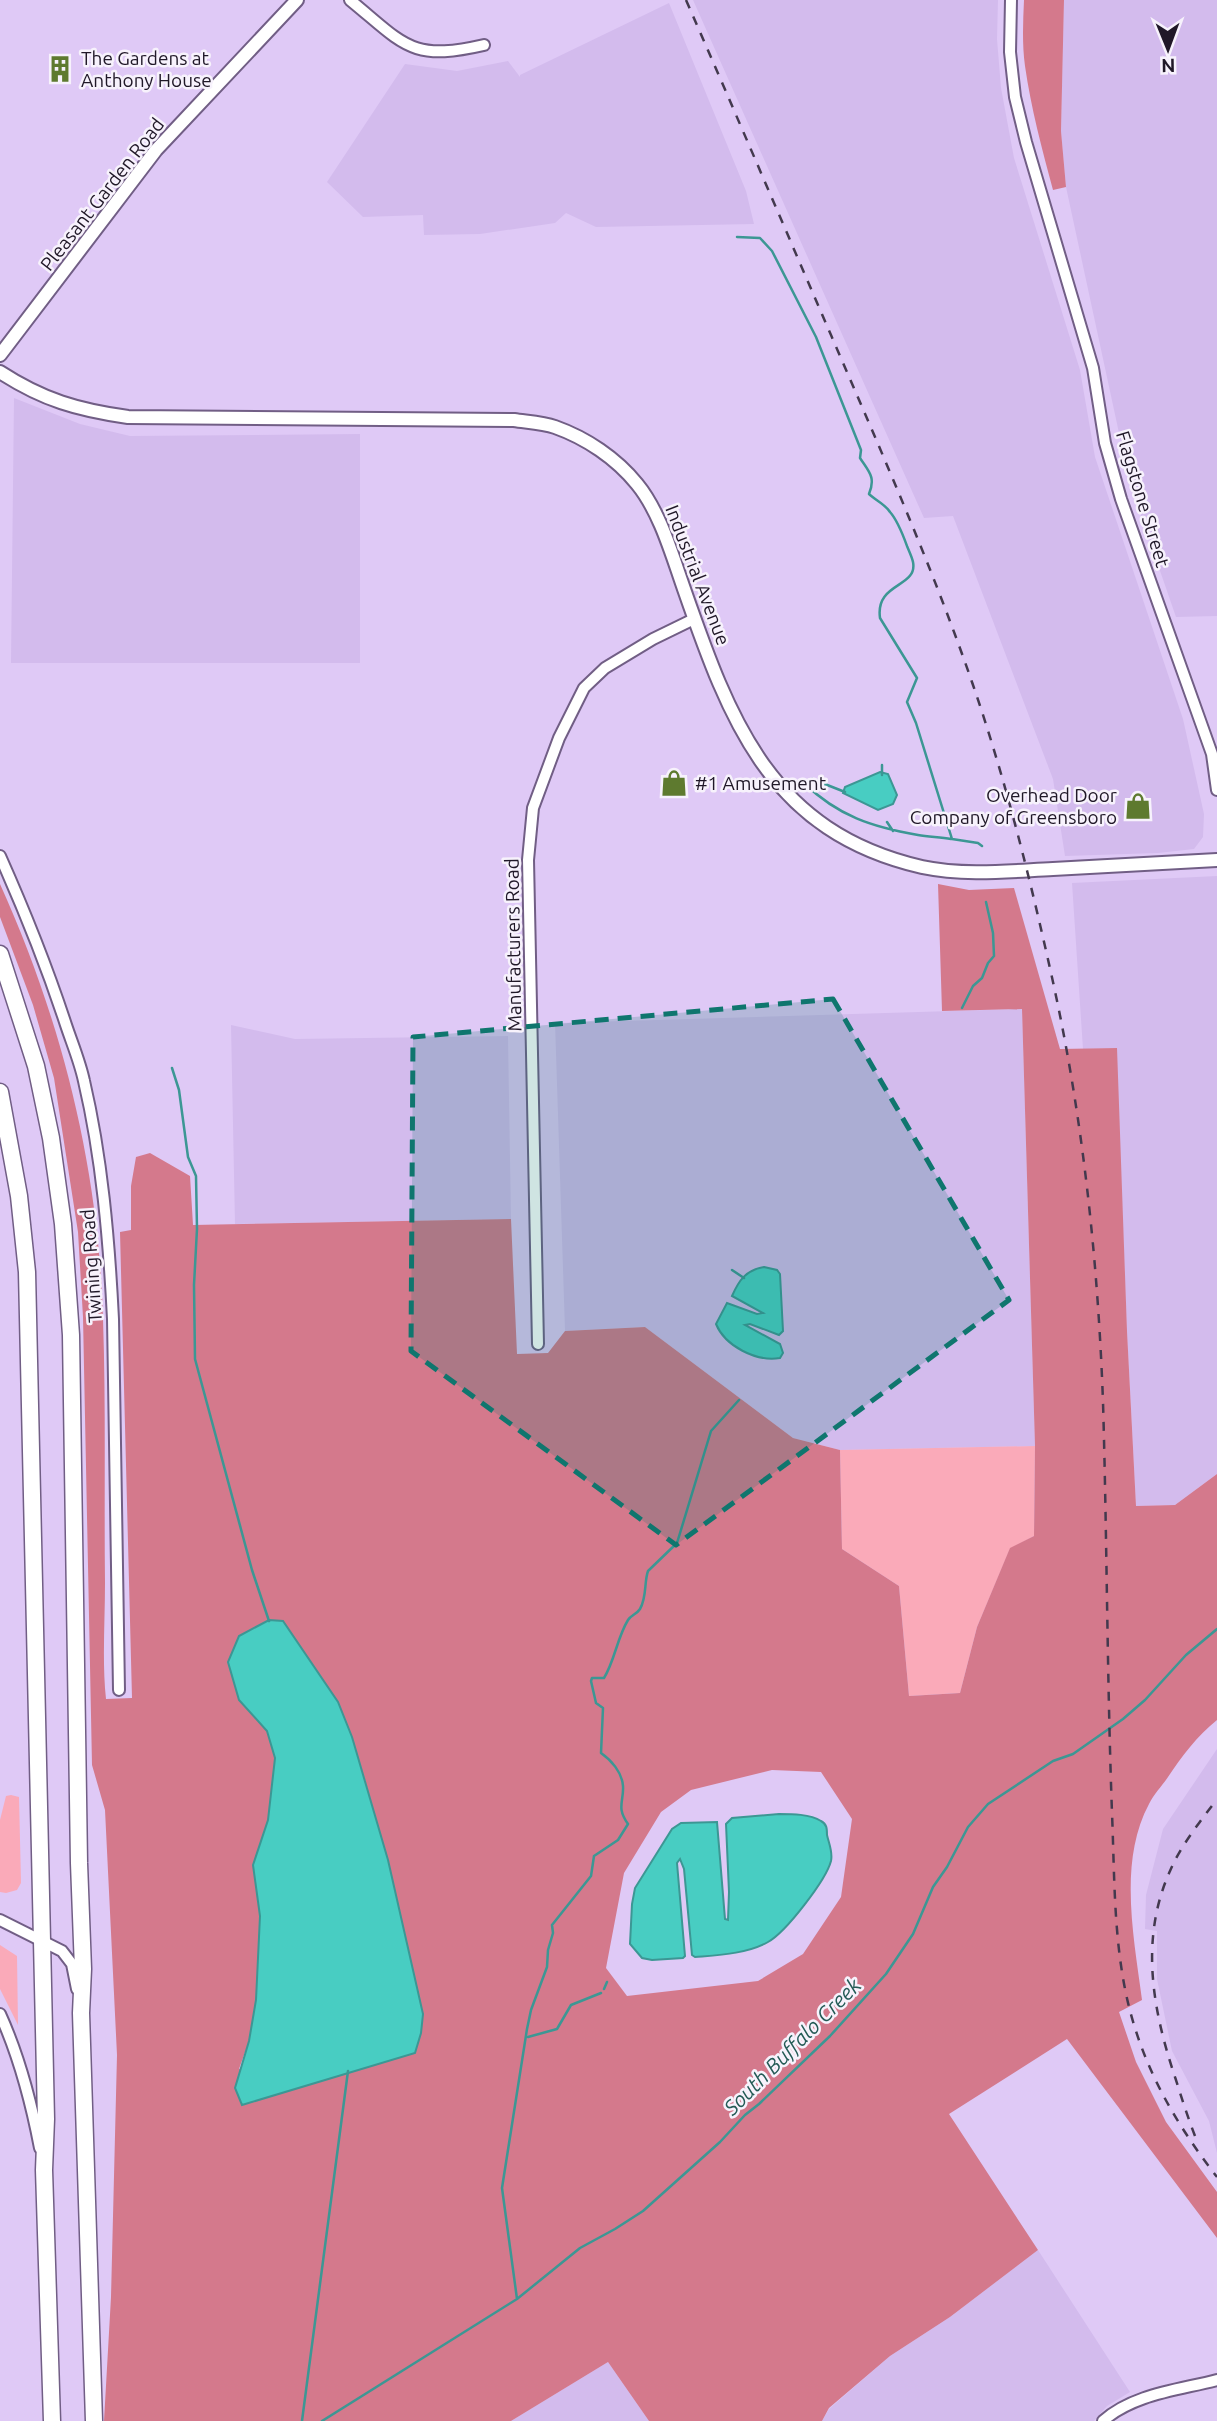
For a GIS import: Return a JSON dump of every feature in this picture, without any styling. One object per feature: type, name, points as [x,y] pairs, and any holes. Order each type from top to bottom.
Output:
[{"type":"highway","points":[[0,954],[36,1066],[51,1138],[67,1279],[72,1375],[83,1969],[81,2013],[94,2421]]},
{"type":"highway","points":[[0,1092],[19,1196],[27,1272],[46,2119],[44,2170],[52,2421]]},
{"type":"main road","name":"Pleasant Garden Road","points":[[0,355],[156,150],[297,0]]},
{"type":"main road","name":"Industrial Avenue","points":[[0,372],[52,401],[88,412],[128,416],[514,420],[554,427],[589,443],[616,461],[639,485],[663,530],[694,619],[736,722],[768,774],[820,822],[877,853],[923,867],[964,872],[1217,860]]},
{"type":"street","points":[[350,0],[403,43],[415,49],[442,53],[484,45]]},
{"type":"street","name":"Flagstone Street","points":[[1011,0],[1010,52],[1015,97],[1093,368],[1105,443],[1121,499],[1212,754],[1217,790]]},
{"type":"street","name":"Manufacturers Road","points":[[538,1344],[528,860],[533,808],[559,738],[584,688],[623,657],[694,619]]},
{"type":"street","name":"Twining Road","points":[[0,856],[30,924],[80,1066],[100,1166],[113,1319],[119,1690]]},
{"type":"street","points":[[0,1920],[62,1951],[72,1964],[81,2013]]},
{"type":"street","points":[[0,2014],[18,2054],[28,2087],[44,2170]]},
{"type":"street","points":[[1103,2421],[1138,2400],[1217,2380]]},
{"type":"highlighted area","points":[[833,999],[1009,1300],[676,1545],[411,1351],[413,1037]]},
{"type":"shaded area","points":[[693,0],[998,0],[997,39],[1001,88],[1014,158],[1080,370],[1095,457],[1183,719],[1204,814],[1203,837],[1194,849],[1065,856],[1053,779],[953,516],[924,518]]},
{"type":"shaded area","points":[[1024,0],[1064,0],[1061,131],[1066,187],[1053,190],[1025,66]]},
{"type":"shaded area","points":[[1064,0],[1217,0],[1217,616],[1176,617],[1130,484],[1066,187],[1061,131]]},
{"type":"shaded area","points":[[669,3],[746,191],[754,224],[596,227],[566,213],[555,223],[480,234],[424,235],[423,215],[363,217],[327,182],[405,64],[457,71],[508,61],[520,77]]},
{"type":"shaded area","points":[[14,398],[80,424],[130,436],[360,434],[360,663],[11,663]]},
{"type":"shaded area","points":[[880,772],[888,774],[897,795],[893,804],[878,810],[843,793],[845,787]]},
{"type":"shaded area","points":[[1217,876],[1217,1474],[1175,1505],[1136,1506],[1116,1048],[1083,1049],[1072,883]]},
{"type":"shaded area","points":[[0,884],[42,989],[59,1042],[85,1152],[94,1207],[100,1263],[104,1352],[106,1699],[132,1698],[120,1232],[131,1230],[131,1186],[136,1157],[150,1153],[190,1176],[193,1225],[511,1219],[517,1354],[548,1353],[565,1331],[645,1327],[793,1438],[840,1450],[842,1549],[899,1586],[909,1696],[960,1693],[977,1627],[1010,1548],[1034,1536],[1035,1446],[1022,1009],[942,1011],[938,884],[969,890],[1014,888],[1060,1049],[1117,1048],[1136,1506],[1175,1505],[1217,1474],[1217,1720],[1179,1761],[1151,1800],[1139,1827],[1131,1875],[1131,1900],[1142,2000],[1119,2012],[1136,2062],[1166,2122],[1217,2192],[1217,2238],[1067,2039],[949,2114],[1038,2250],[950,2317],[890,2356],[829,2408],[822,2421],[649,2421],[608,2362],[511,2421],[104,2421],[111,2297],[117,2055],[105,1810],[92,1765],[83,1317],[78,1232],[54,1078],[33,1005],[0,917]],"holes":[[[338,1702],[368,1789],[419,1997],[421,2033],[239,2069],[249,2041],[256,2000],[260,1916],[253,1865],[268,1820],[275,1758],[267,1731]],[[772,1770],[821,1772],[852,1819],[841,1897],[803,1954],[758,1981],[627,1996],[606,1968],[624,1873],[661,1812],[691,1790]]]},
{"type":"shaded area","points":[[1022,1009],[1035,1446],[840,1450],[793,1438],[645,1327],[565,1331],[555,1023]]},
{"type":"shaded area","points":[[231,1025],[295,1039],[508,1036],[511,1219],[235,1224]]},
{"type":"shaded area","points":[[764,1267],[777,1270],[780,1274],[783,1331],[779,1335],[750,1324],[745,1325],[780,1344],[783,1353],[780,1358],[771,1359],[742,1351],[726,1339],[716,1324],[727,1303],[757,1314],[763,1313],[732,1296],[744,1277]]},
{"type":"shaded area","points":[[1035,1446],[1034,1536],[1010,1549],[977,1627],[960,1693],[909,1696],[899,1586],[842,1549],[840,1450]]},
{"type":"shaded area","points":[[269,1620],[283,1621],[338,1702],[352,1737],[388,1860],[423,2014],[415,2053],[242,2105],[235,2088],[249,2041],[256,2000],[260,1916],[253,1865],[268,1820],[275,1758],[267,1731],[239,1700],[228,1662],[239,1636]]},
{"type":"shaded area","points":[[1217,1749],[1217,2153],[1209,2121],[1172,2051],[1157,1979],[1157,1931],[1145,1929],[1146,1895],[1163,1829]]},
{"type":"shaded area","points":[[6,1796],[19,1797],[21,1883],[17,1890],[6,1893],[0,1892],[0,1820]]},
{"type":"shaded area","points":[[779,1814],[806,1816],[823,1822],[832,1854],[822,1880],[785,1928],[768,1942],[751,1949],[695,1957],[692,1955],[684,1869],[680,1859],[677,1863],[685,1956],[652,1960],[642,1958],[630,1944],[635,1888],[672,1829],[681,1823],[717,1822],[725,1919],[728,1920],[726,1824],[732,1818]]},
{"type":"shaded area","points":[[0,1945],[17,1956],[18,2025],[0,1989]]},
{"type":"shaded area","points":[[1038,2250],[1130,2392],[1107,2406],[1094,2421],[822,2421],[829,2409],[890,2356],[950,2317]]},
{"type":"shaded area","points":[[608,2362],[649,2421],[511,2421]]},
{"type":"waterway","points":[[737,237],[760,238],[772,251],[816,337],[861,450],[860,458],[870,475],[872,483],[869,494],[888,509],[913,560],[913,570],[909,577],[884,598],[880,606],[880,618],[917,678],[907,702],[952,839],[982,846]]},
{"type":"waterway","points":[[882,765],[882,775]]},
{"type":"waterway","points":[[812,779],[845,792]]},
{"type":"waterway","points":[[804,783],[843,812],[871,824],[922,836],[951,839]]},
{"type":"waterway","points":[[887,822],[893,831]]},
{"type":"waterway","points":[[962,1008],[973,986],[982,978],[994,956],[993,933],[986,902]]},
{"type":"waterway","points":[[172,1068],[179,1090],[188,1157],[196,1176],[195,1359],[252,1570],[269,1621]]},
{"type":"waterway","points":[[732,1270],[744,1278]]},
{"type":"waterway","points":[[517,2299],[502,2188],[531,2010],[547,1967],[552,1925],[591,1876],[594,1856],[618,1840],[628,1824],[621,1809],[621,1776],[601,1753],[603,1708],[596,1703],[591,1681],[592,1678],[604,1678],[624,1627],[629,1618],[640,1609],[648,1571],[677,1543],[711,1431],[739,1400]]},
{"type":"waterway","name":"South Buffalo Creek","points":[[322,2421],[517,2299],[580,2248],[643,2211],[720,2142],[830,2036],[886,1974],[913,1934],[933,1887],[968,1827],[988,1804],[1053,1761],[1073,1754],[1123,1719],[1145,1700],[1186,1655],[1217,1629]]},
{"type":"waterway","points":[[604,1989],[607,1982]]},
{"type":"waterway","points":[[528,2037],[557,2029],[571,2005],[601,1993]]},
{"type":"waterway","points":[[302,2421],[348,2071]]},
{"type":"railway","points":[[686,0],[941,596],[985,721],[1027,869],[1064,1034],[1081,1138],[1093,1244],[1103,1402],[1109,1710],[1119,1949],[1128,2002],[1150,2068],[1180,2125],[1217,2177]]},
{"type":"railway","points":[[1195,2136],[1161,2028],[1152,1950],[1160,1897],[1174,1861],[1217,1799]]},
{"type":"place","name":"The Gardens at Anthony House","points":[[60,69]]},
{"type":"place","name":"#1 Amusement","points":[[674,783]]},
{"type":"place","name":"Overhead Door Company of Greensboro","points":[[1138,806]]}]
